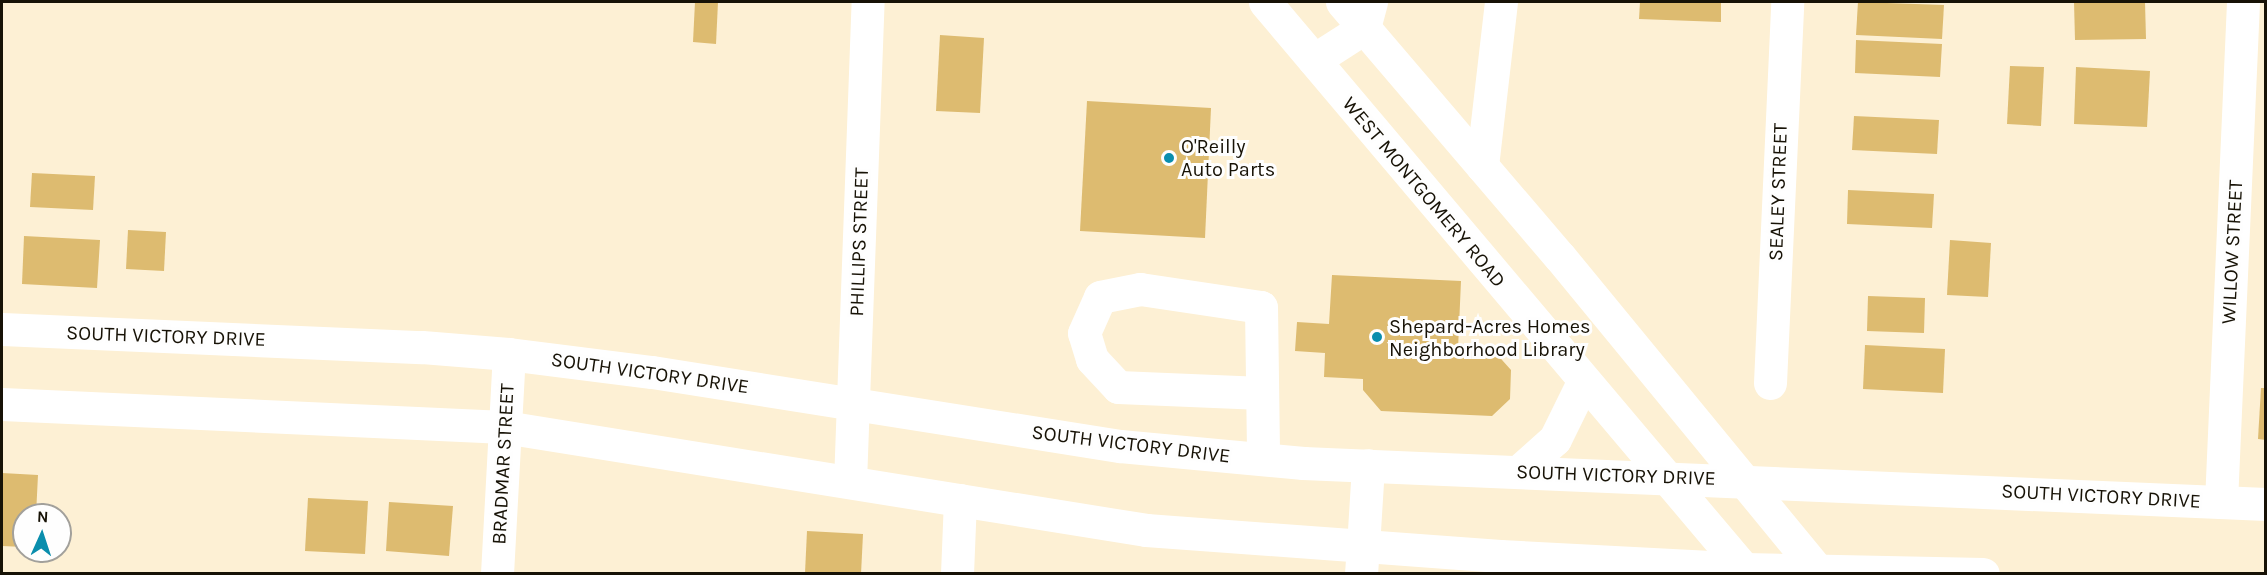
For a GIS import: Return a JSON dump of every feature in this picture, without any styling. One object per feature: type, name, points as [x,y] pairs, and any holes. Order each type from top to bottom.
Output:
[{"type":"main road","name":"PHILLIPS STREET","points":[[850,482],[868,2]]},
{"type":"main road","name":"WEST MONTGOMERY ROAD","points":[[1265,2],[1583,382],[1746,571]]},
{"type":"main road","points":[[1342,2],[1368,15],[1482,166],[1819,572]]},
{"type":"main road","points":[[1482,166],[1501,2]]},
{"type":"main road","name":"SEALEY STREET","points":[[1770,383],[1787,2]]},
{"type":"main road","name":"WILLOW STREET","points":[[2221,502],[2243,2]]},
{"type":"main road","points":[[1314,60],[1368,15]]},
{"type":"main road","points":[[1262,393],[1118,387],[1092,359],[1084,333],[1100,297],[1140,289],[1261,308],[1263,459]]},
{"type":"main road","name":"SOUTH VICTORY DRIVE","points":[[2,329],[422,346],[509,354],[652,372],[1120,446],[1263,459],[2265,504]]},
{"type":"main road","name":"BRADMAR STREET","points":[[497,573],[509,354]]},
{"type":"main road","points":[[1519,471],[1555,439],[1583,382]]},
{"type":"main road","points":[[2,404],[504,427],[1146,530],[1362,560],[1746,571],[1983,573]]},
{"type":"main road","points":[[1362,560],[1368,465]]},
{"type":"main road","points":[[957,573],[960,500]]},
{"type":"building","points":[[695,2],[718,2],[716,44],[693,42]]},
{"type":"building","points":[[1640,2],[1721,2],[1721,22],[1639,19]]},
{"type":"building","points":[[1858,2],[1944,5],[1942,39],[1856,35]]},
{"type":"building","points":[[2074,2],[2145,2],[2146,39],[2075,40]]},
{"type":"building","points":[[940,35],[984,38],[980,113],[936,111]]},
{"type":"building","points":[[1856,40],[1942,44],[1940,77],[1855,73]]},
{"type":"building","points":[[2010,66],[2044,67],[2041,126],[2007,124]]},
{"type":"building","points":[[2076,67],[2150,71],[2147,127],[2074,124]]},
{"type":"building","points":[[1087,101],[1211,108],[1205,238],[1080,231]]},
{"type":"building","points":[[1854,116],[1939,120],[1937,154],[1852,150]]},
{"type":"building","points":[[32,173],[95,176],[93,210],[30,207]]},
{"type":"building","points":[[1848,190],[1934,194],[1932,228],[1847,224]]},
{"type":"building","points":[[128,230],[166,232],[164,271],[126,269]]},
{"type":"building","points":[[24,236],[100,240],[97,288],[22,284]]},
{"type":"building","points":[[1950,240],[1991,243],[1988,297],[1947,295]]},
{"type":"building","name":"Shepard-Acres Homes Neighborhood Library","points":[[1332,275],[1461,281],[1458,349],[1494,351],[1511,370],[1510,399],[1492,416],[1381,411],[1363,390],[1363,379],[1324,377],[1325,353],[1295,351],[1297,322],[1329,324]]},
{"type":"building","points":[[1868,296],[1925,298],[1924,333],[1867,331]]},
{"type":"building","points":[[1865,345],[1945,349],[1943,393],[1863,389]]},
{"type":"building","points":[[2261,388],[2266,388],[2266,440],[2258,439]]},
{"type":"building","points":[[2,473],[38,475],[37,503],[12,503],[12,546],[2,546]]},
{"type":"building","points":[[308,498],[368,501],[365,554],[305,551]]},
{"type":"building","points":[[389,502],[453,506],[449,556],[386,551]]},
{"type":"building","points":[[807,531],[863,534],[861,574],[805,573]]},
{"type":"place","name":"O'Reilly Auto Parts","points":[[1169,158]]},
{"type":"place","name":"Shepard-Acres Homes Neighborhood Library","points":[[1377,337]]}]
